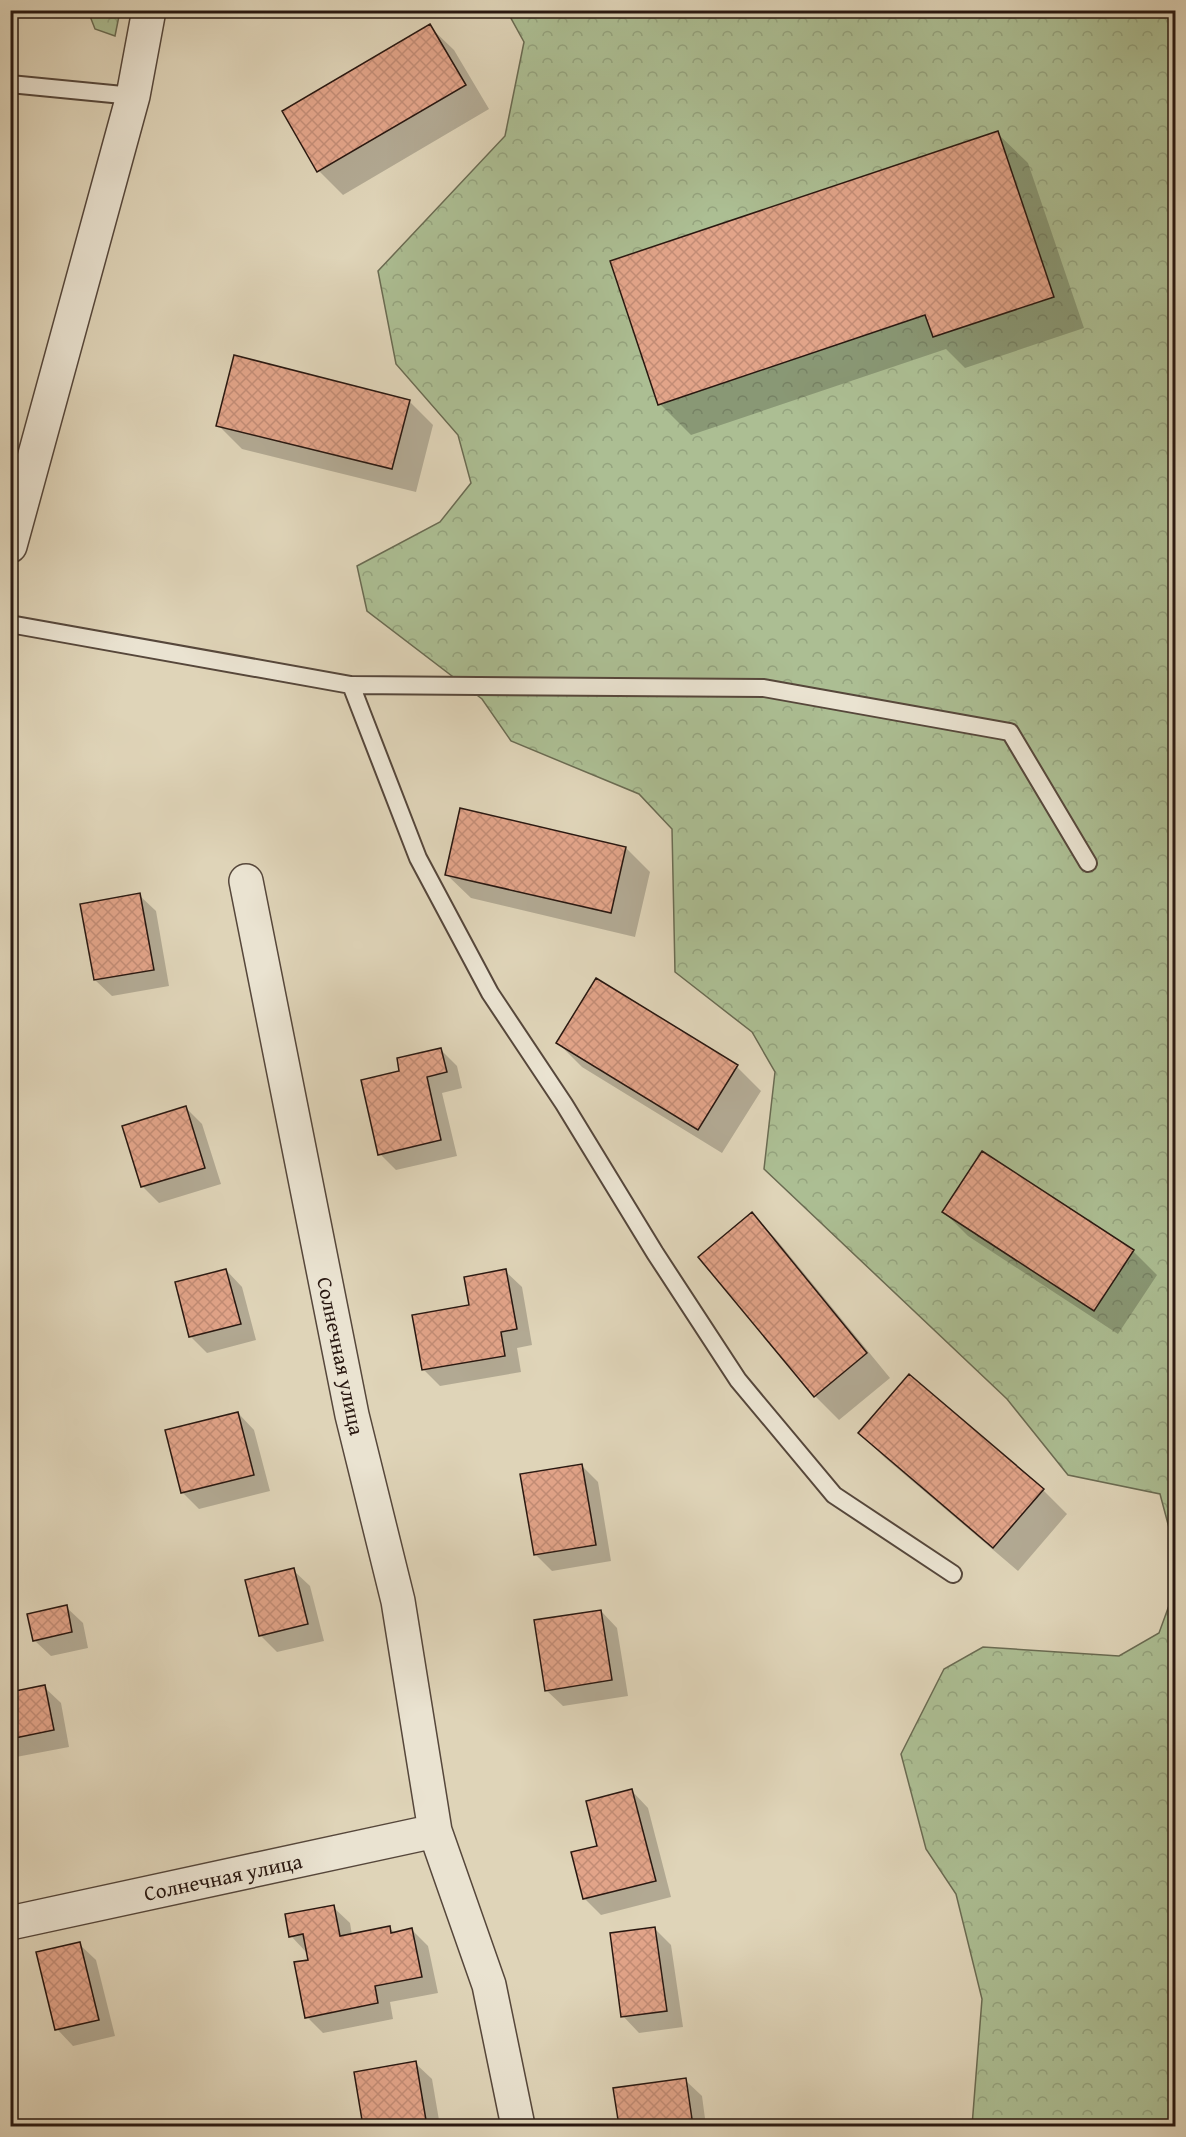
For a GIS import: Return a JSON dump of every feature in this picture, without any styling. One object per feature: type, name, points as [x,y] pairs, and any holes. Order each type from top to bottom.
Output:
[{"type":"street","points":[[10,546],[133,96],[149,10]]},
{"type":"street","name":"Солнечная улица","points":[[246,881],[352,1415],[398,1601],[435,1831],[489,1985],[518,2127]]},
{"type":"street","name":"Солнечная улица","points":[[10,1923],[435,1831]]},
{"type":"lane","points":[[10,84],[133,96]]},
{"type":"lane","points":[[10,624],[351,685],[764,688],[1011,732],[1088,863]]},
{"type":"lane","points":[[351,685],[418,858],[490,993],[564,1104],[654,1253],[738,1380],[834,1495],[953,1574]]},
{"type":"green space","points":[[88,11],[120,11],[115,36],[95,29]]},
{"type":"green space","points":[[507,11],[1175,11],[1175,1589],[1172,1539],[1160,1494],[1068,1475],[1007,1399],[764,1169],[775,1072],[752,1032],[675,972],[672,829],[639,794],[511,741],[482,699],[367,611],[357,566],[440,522],[471,483],[458,435],[396,364],[378,271],[505,136],[524,42]]},
{"type":"green space","points":[[1175,1589],[1175,2126],[972,2126],[982,1999],[956,1894],[926,1849],[901,1754],[944,1669],[983,1647],[1119,1656],[1159,1633]]},
{"type":"building","points":[[430,24],[466,85],[317,172],[282,111]]},
{"type":"building","points":[[998,131],[1054,297],[933,337],[925,315],[658,405],[610,261]]},
{"type":"building","points":[[234,355],[410,400],[392,469],[216,426]]},
{"type":"building","points":[[460,808],[626,847],[611,913],[445,875]]},
{"type":"building","points":[[140,893],[154,970],[94,980],[80,904]]},
{"type":"building","points":[[596,978],[738,1065],[698,1130],[556,1043]]},
{"type":"building","points":[[441,1048],[447,1072],[427,1077],[441,1140],[378,1155],[361,1080],[399,1071],[397,1058]]},
{"type":"building","points":[[186,1106],[205,1168],[141,1187],[122,1126]]},
{"type":"building","points":[[982,1151],[1134,1250],[1094,1311],[942,1212]]},
{"type":"building","points":[[752,1212],[867,1353],[814,1397],[698,1257]]},
{"type":"building","points":[[226,1269],[241,1324],[189,1337],[175,1282]]},
{"type":"building","points":[[506,1269],[517,1329],[501,1332],[505,1356],[422,1370],[412,1315],[469,1305],[464,1277]]},
{"type":"building","points":[[909,1374],[1044,1489],[993,1548],[858,1433]]},
{"type":"building","points":[[238,1412],[254,1475],[181,1493],[165,1430]]},
{"type":"building","points":[[582,1464],[596,1545],[534,1555],[520,1474]]},
{"type":"building","points":[[294,1568],[308,1624],[259,1636],[245,1580]]},
{"type":"building","points":[[67,1605],[72,1632],[33,1641],[27,1614]]},
{"type":"building","points":[[601,1610],[612,1680],[545,1691],[534,1620]]},
{"type":"building","points":[[45,1685],[54,1730],[10,1739],[10,1692]]},
{"type":"building","points":[[632,1789],[656,1881],[583,1899],[571,1852],[597,1846],[586,1801]]},
{"type":"building","points":[[334,1905],[340,1936],[390,1926],[391,1933],[412,1928],[422,1977],[375,1986],[378,2003],[305,2018],[294,1962],[308,1960],[303,1934],[289,1937],[285,1914]]},
{"type":"building","points":[[655,1927],[667,2011],[621,2017],[610,1933]]},
{"type":"building","points":[[80,1942],[99,2020],[55,2030],[36,1952]]},
{"type":"building","points":[[416,2061],[427,2126],[363,2126],[354,2072]]},
{"type":"building","points":[[686,2078],[693,2126],[619,2126],[613,2088]]}]
